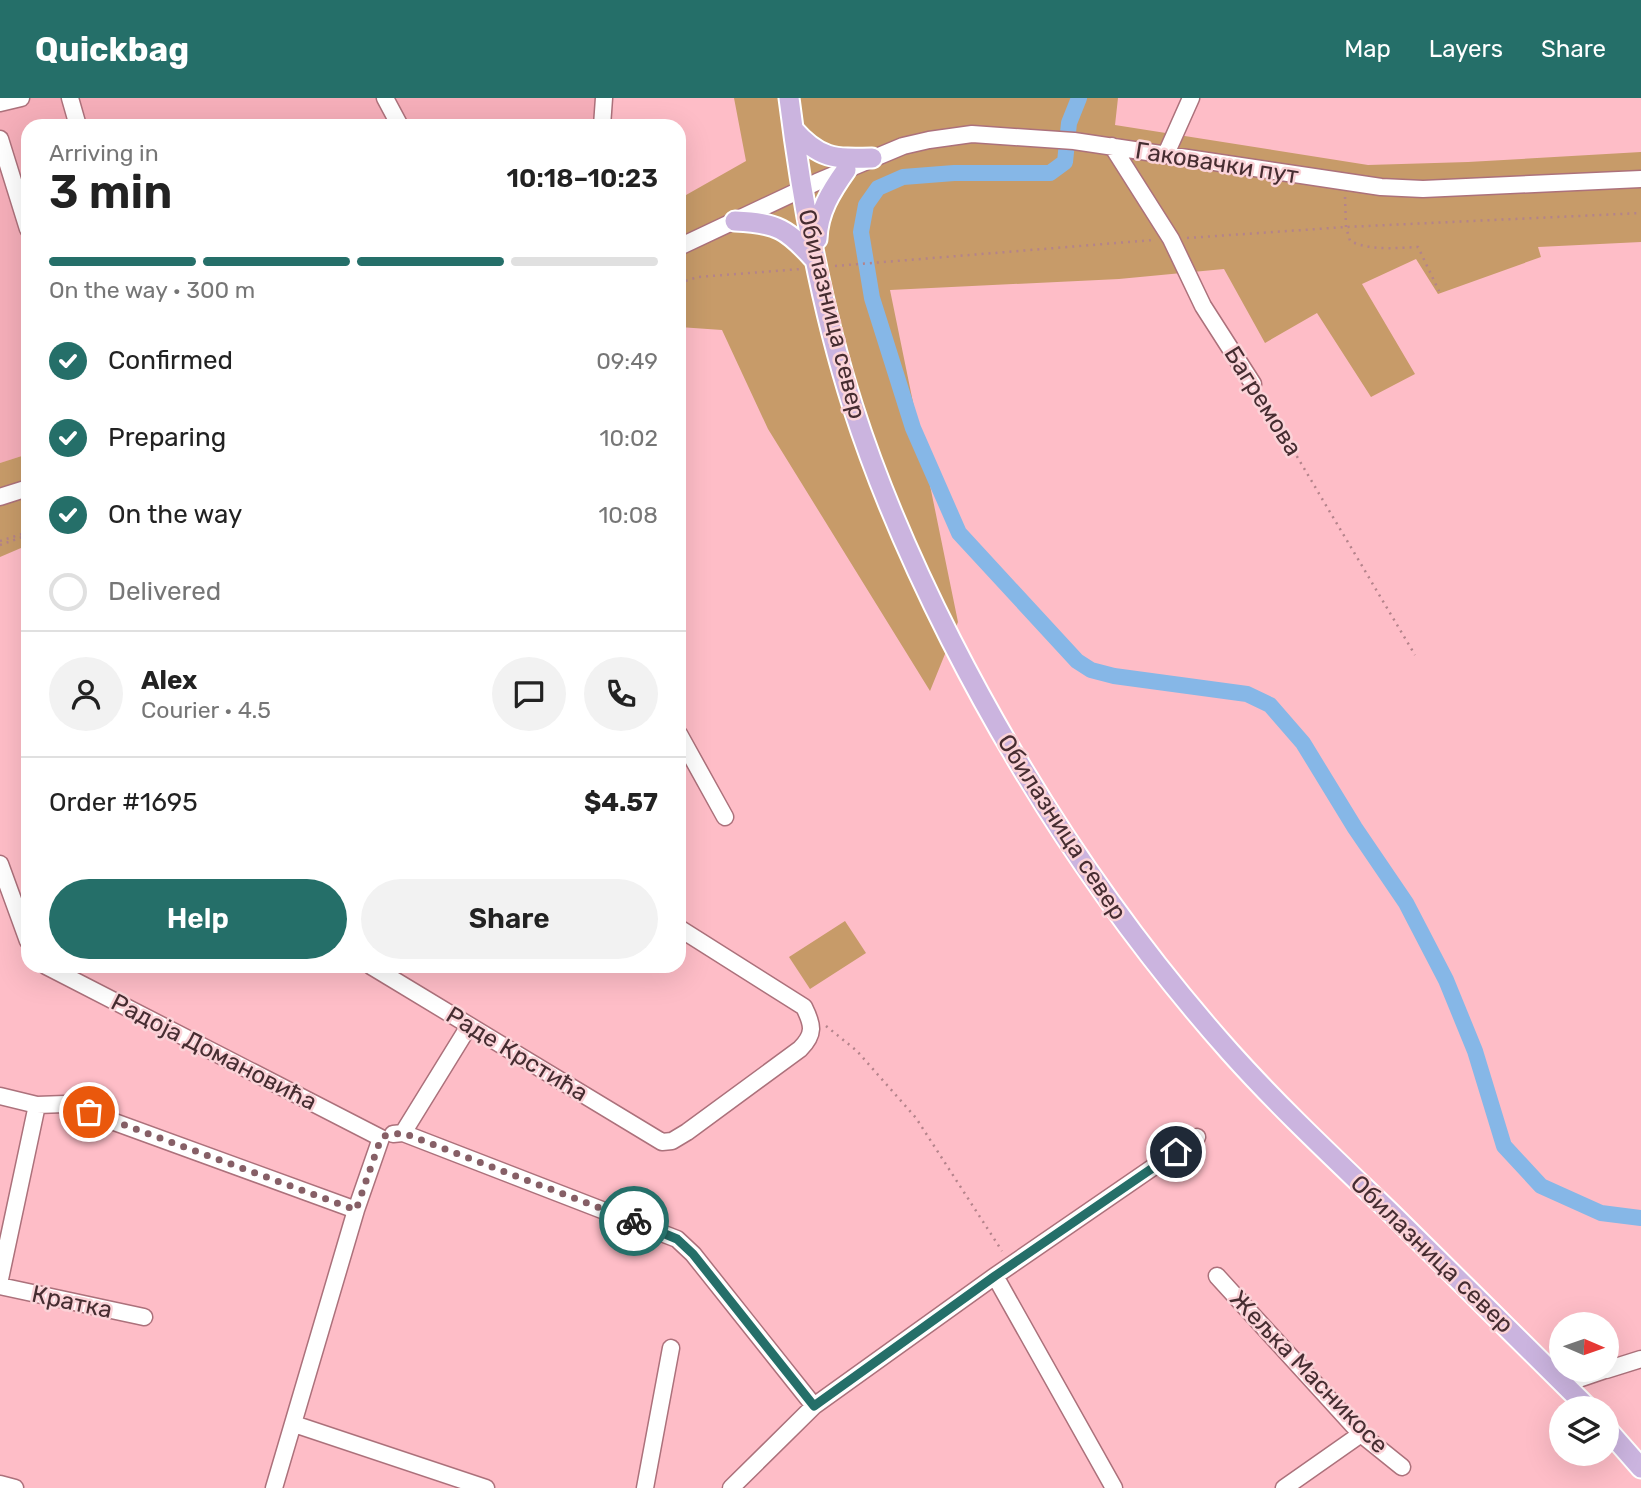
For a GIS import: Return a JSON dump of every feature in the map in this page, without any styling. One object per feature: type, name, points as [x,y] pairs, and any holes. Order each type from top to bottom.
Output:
[{"type":"main road","name":"Обилазница север","points":[[789,98],[816,264],[852,406],[875,471],[915,568],[980,698],[1024,776],[1091,878],[1146,952],[1230,1052],[1576,1396]]},
{"type":"main road","points":[[793,130],[807,146],[823,155],[844,159],[872,158]]},
{"type":"main road","points":[[816,264],[817,233],[822,211],[831,191],[846,170]]},
{"type":"main road","points":[[736,221],[774,225],[789,234],[816,264]]},
{"type":"main road","points":[[1619,1443],[1641,1468]]},
{"type":"street","points":[[0,103],[21,98]]},
{"type":"street","points":[[70,98],[76,119]]},
{"type":"street","points":[[385,98],[396,119]]},
{"type":"street","points":[[602,119],[604,98]]},
{"type":"street","points":[[1166,154],[1191,98]]},
{"type":"street","name":"Гаковачки пут","points":[[686,244],[802,189],[903,146],[972,134],[1074,141],[1344,183],[1423,189],[1641,179]]},
{"type":"street","points":[[0,139],[21,206]]},
{"type":"street","name":"Багремова","points":[[1112,146],[1171,239],[1203,306],[1254,384]]},
{"type":"street","points":[[0,497],[21,490]]},
{"type":"street","points":[[686,747],[725,817]]},
{"type":"street","points":[[1,868],[21,922]]},
{"type":"street","points":[[686,932],[804,1007]]},
{"type":"street","name":"Радоја Домановића","points":[[60,973],[381,1138]]},
{"type":"street","name":"Раде Крстића","points":[[382,973],[662,1142],[672,1141],[687,1132],[800,1049],[808,1040],[811,1030],[804,1007]]},
{"type":"street","points":[[403,1133],[469,1026]]},
{"type":"street","points":[[0,1096],[37,1104],[65,1104],[356,1210]]},
{"type":"street","points":[[0,1279],[37,1104]]},
{"type":"street","points":[[274,1488],[356,1210],[381,1138],[387,1135],[403,1133],[677,1239],[693,1254],[814,1406]]},
{"type":"street","points":[[731,1488],[814,1406],[995,1276],[1198,1137]]},
{"type":"street","points":[[995,1276],[1114,1488]]},
{"type":"street","name":"Жељка Масникосе","points":[[1217,1276],[1362,1434],[1402,1467]]},
{"type":"street","name":"Кратка","points":[[0,1286],[144,1317]]},
{"type":"street","points":[[645,1488],[671,1348]]},
{"type":"street","points":[[1619,1366],[1641,1359]]},
{"type":"street","points":[[1564,1384],[1570,1382]]},
{"type":"street","points":[[294,1424],[486,1488]]},
{"type":"street","points":[[1284,1488],[1362,1434]]},
{"type":"street","points":[[0,1484],[15,1488]]},
{"type":"path","points":[[1344,183],[1346,227],[1350,241],[1379,248],[1418,247],[1439,290]]},
{"type":"path","points":[[686,281],[698,277],[816,264],[849,265],[1346,227],[1641,213]]},
{"type":"path","name":"Багремова","points":[[1254,384],[1415,655]]},
{"type":"path","points":[[0,543],[21,536]]},
{"type":"path","points":[[804,1007],[857,1051],[898,1095],[1011,1265]]},
{"type":"shaded area","points":[[0,98],[599,98],[604,119],[21,119],[21,456],[0,463]]},
{"type":"shaded area","points":[[734,98],[1118,98],[1115,125],[1368,165],[1641,152],[1641,242],[1538,247],[1541,257],[1438,294],[1416,259],[1362,284],[1415,374],[1371,397],[1317,313],[1265,343],[1224,269],[1119,279],[890,290],[958,622],[930,691],[768,429],[722,330],[686,327],[686,195],[746,161]]},
{"type":"shaded area","points":[[21,456],[21,548],[0,557],[0,463]]},
{"type":"shaded area","points":[[845,921],[866,953],[810,989],[789,957]]},
{"type":"waterway","points":[[1079,98],[1069,123],[1065,162],[1050,173],[954,173],[903,177],[878,188],[866,205],[861,232],[872,298],[913,428],[959,533],[1077,661],[1091,670],[1114,676],[1247,694],[1270,705],[1303,743],[1355,828],[1406,903],[1446,980],[1475,1051],[1504,1146],[1541,1186],[1601,1213],[1641,1218]]},
{"type":"way so far","points":[[89,1112],[356,1210],[381,1138],[403,1133],[634,1221]]},
{"type":"route","points":[[634,1221],[677,1239],[693,1254],[814,1406],[995,1276],[1176,1152]]}]
